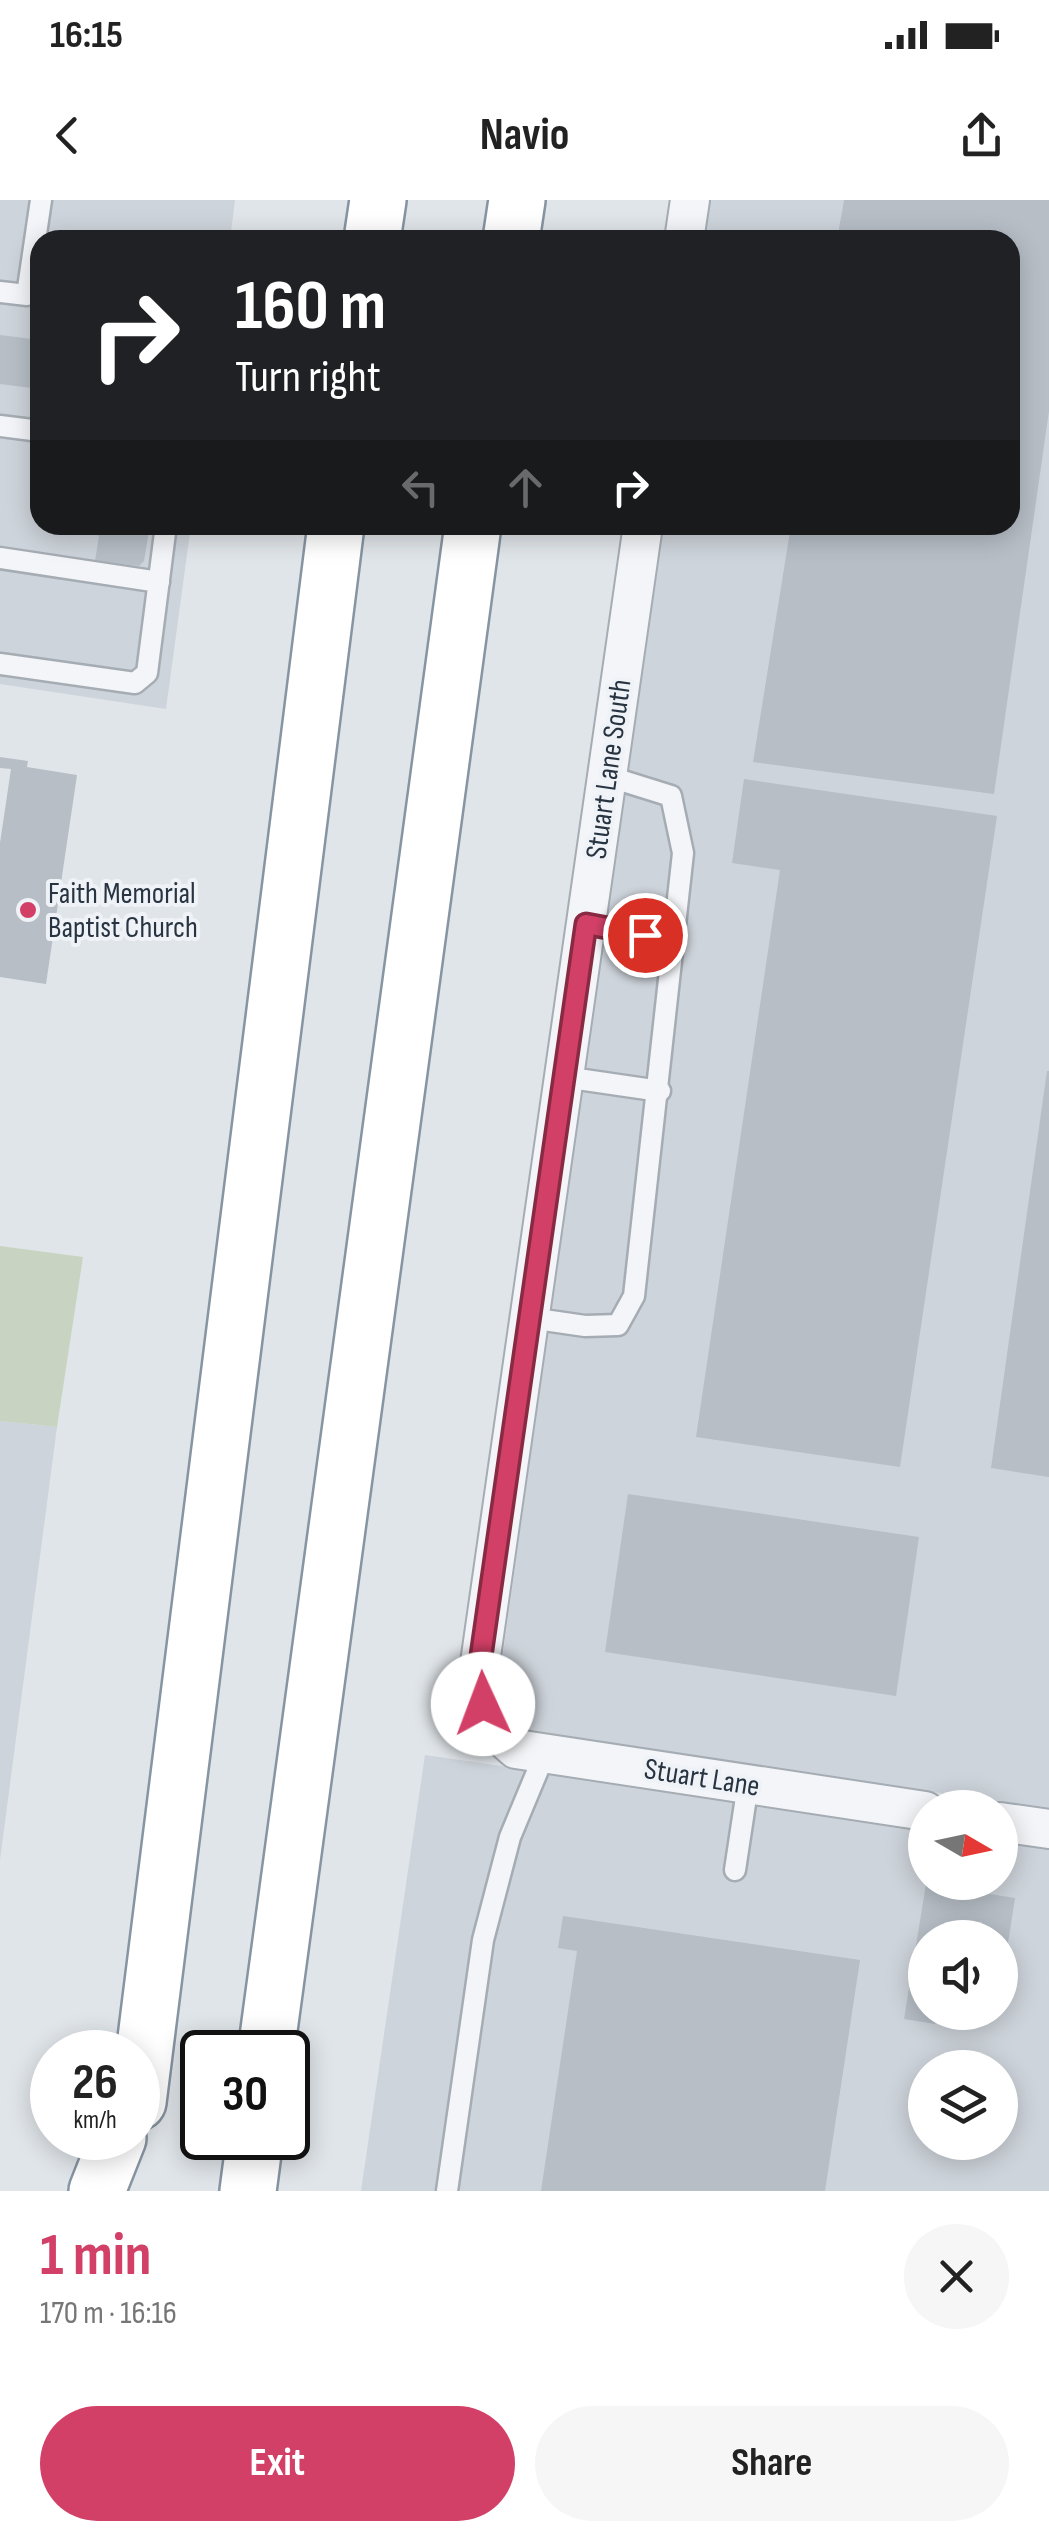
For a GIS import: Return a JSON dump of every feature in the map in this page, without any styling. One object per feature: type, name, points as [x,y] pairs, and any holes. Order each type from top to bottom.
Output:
[{"type":"highway","points":[[374,230],[378,200]]},
{"type":"highway","points":[[513,230],[517,200]]},
{"type":"highway","points":[[146,2030],[335,535]]},
{"type":"highway","points":[[269,2030],[472,535]]},
{"type":"highway","points":[[97,2191],[109,2160]]},
{"type":"highway","points":[[125,2191],[130,2160]]},
{"type":"highway","points":[[248,2191],[252,2160]]},
{"type":"street","points":[[686,230],[690,200]]},
{"type":"street","name":"Stuart Lane South","points":[[488,1724],[477,1684],[643,535]]},
{"type":"street","name":"Stuart Lane","points":[[488,1724],[516,1749],[908,1808]]},
{"type":"street","points":[[1018,1825],[1049,1829]]},
{"type":"lane","points":[[39,230],[41,200]]},
{"type":"lane","points":[[0,292],[30,296]]},
{"type":"lane","points":[[0,426],[30,429]]},
{"type":"lane","points":[[0,664],[135,683],[147,674],[165,535]]},
{"type":"lane","points":[[0,558],[159,582]]},
{"type":"lane","points":[[530,1318],[586,1326],[618,1324],[634,1296],[660,1092],[683,852],[671,796],[607,776]]},
{"type":"lane","points":[[586,924],[675,940]]},
{"type":"lane","points":[[564,1077],[660,1092]]},
{"type":"lane","points":[[447,2191],[484,1940],[510,1837],[545,1754]]},
{"type":"lane","points":[[735,1870],[748,1784]]},
{"type":"shaded area","points":[[0,200],[235,200],[231,230],[30,230],[30,535],[190,535],[166,709],[0,684]]},
{"type":"shaded area","points":[[705,200],[1049,200],[1049,1809],[1018,1804],[1018,1790],[919,1790],[521,1732],[508,1715],[499,1682],[659,535],[1020,535],[1020,230],[700,230]]},
{"type":"shaded area","points":[[0,1421],[57,1427],[0,1860]]},
{"type":"shaded area","points":[[425,1755],[908,1825],[908,1900],[1018,1900],[1018,1839],[1049,1843],[1049,2191],[361,2191]]},
{"type":"green space","points":[[0,1246],[83,1257],[57,1427],[0,1421]]},
{"type":"building","points":[[844,200],[1049,200],[1049,411],[994,794],[753,762],[789,535],[1020,535],[1020,230],[839,230]]},
{"type":"building","points":[[0,335],[30,339],[30,388],[0,384]]},
{"type":"building","points":[[148,535],[144,561],[139,566],[95,561],[99,536]]},
{"type":"building","name":"Faith Memorial Baptist Church","points":[[0,757],[28,761],[27,767],[77,775],[46,984],[0,977],[0,843],[11,769],[0,768]]},
{"type":"building","points":[[744,779],[997,816],[900,1467],[696,1437],[780,870],[732,863]]},
{"type":"building","points":[[1049,1071],[1049,1477],[991,1468]]},
{"type":"building","points":[[628,1494],[919,1537],[896,1696],[605,1652]]},
{"type":"building","points":[[923,1900],[1015,1900],[1012,1920],[920,1920]]},
{"type":"building","points":[[563,1916],[860,1960],[825,2191],[541,2191],[577,1951],[558,1948]]},
{"type":"place","name":"Faith Memorial Baptist Church","points":[[28,910]]},
{"type":"route","points":[[483,1704],[477,1684],[586,924],[645,935]]}]
